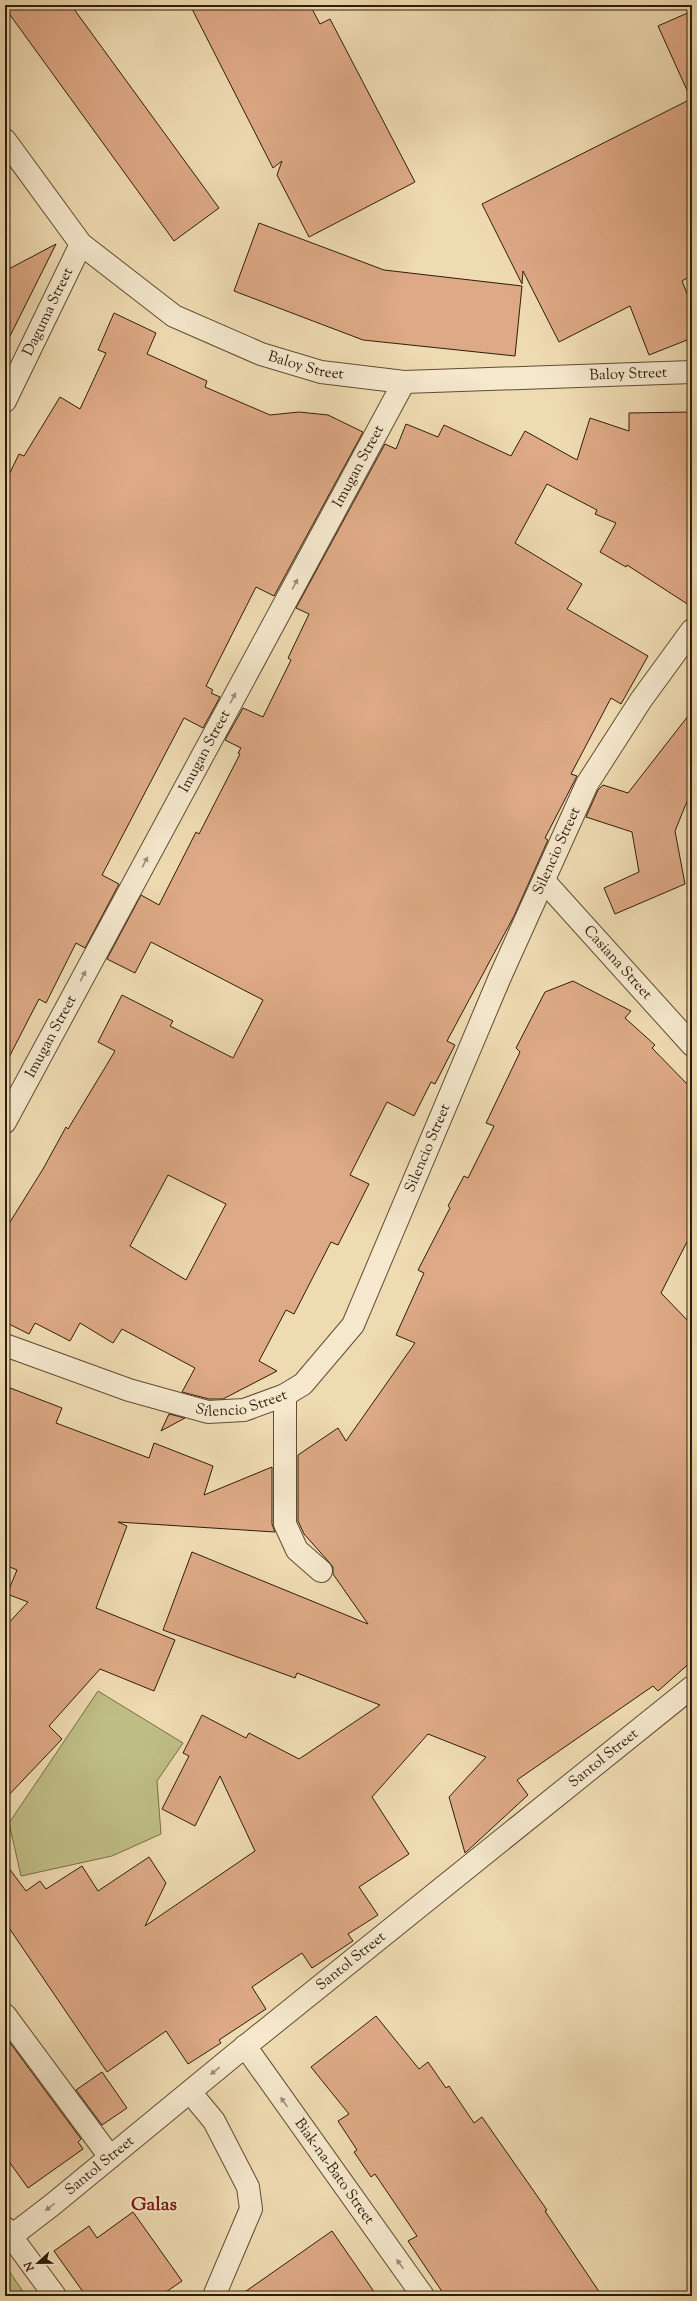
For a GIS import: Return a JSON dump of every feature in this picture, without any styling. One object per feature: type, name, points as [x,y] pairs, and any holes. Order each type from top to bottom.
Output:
[{"type":"street","name":"Baloy Street","points":[[5,140],[81,244],[174,316],[254,350],[321,372],[404,382],[692,372]]},
{"type":"street","name":"Daguma Street","points":[[5,401],[81,244]]},
{"type":"street","name":"Imugan Street","points":[[5,1122],[404,382]]},
{"type":"street","name":"Silencio Street","points":[[5,1345],[129,1390],[208,1412],[244,1410],[285,1395],[303,1384],[353,1324],[500,976],[587,784],[641,700],[692,630]]},
{"type":"street","name":"Casiana Street","points":[[544,881],[692,1044]]},
{"type":"street","points":[[285,1395],[285,1524],[297,1550],[321,1570]]},
{"type":"street","name":"Santol Street","points":[[7,2235],[110,2157],[245,2046],[692,1687]]},
{"type":"street","points":[[5,2015],[110,2157]]},
{"type":"street","name":"Biak-na-Bato Street","points":[[245,2046],[423,2296]]},
{"type":"street","points":[[190,2092],[214,2121],[248,2187],[250,2209],[214,2296]]},
{"type":"street","points":[[7,2235],[55,2296]]},
{"type":"shaded area","points":[[98,1691],[183,1743],[157,1781],[161,1834],[112,1856],[21,1876],[9,1823]]},
{"type":"shaded area","points":[[5,2265],[26,2296],[5,2296]]},
{"type":"building","points":[[5,5],[71,5],[219,208],[174,241],[5,8]]},
{"type":"building","points":[[190,5],[310,5],[320,24],[330,19],[415,182],[309,237],[277,175],[282,161],[273,168]]},
{"type":"building","points":[[692,11],[692,275],[682,281],[692,306],[692,338],[649,355],[630,306],[559,342],[523,271],[522,284],[482,204],[691,99],[658,26]]},
{"type":"building","points":[[259,223],[384,270],[522,286],[515,356],[363,340],[234,291]]},
{"type":"building","points":[[56,244],[5,346],[5,271]]},
{"type":"building","points":[[114,313],[156,333],[147,354],[207,381],[205,387],[270,415],[299,412],[328,415],[363,432],[274,596],[256,587],[206,686],[213,690],[211,693],[220,697],[203,728],[184,718],[102,875],[119,884],[85,948],[76,943],[46,1003],[39,999],[5,1065],[5,483],[19,454],[24,456],[60,397],[80,409],[106,353],[98,350]]},
{"type":"building","points":[[692,412],[692,607],[627,565],[626,567],[600,552],[616,523],[595,514],[597,510],[547,484],[515,543],[582,584],[567,609],[648,656],[621,704],[611,698],[571,774],[577,776],[545,838],[548,840],[514,916],[447,1041],[455,1045],[435,1084],[431,1082],[414,1116],[387,1102],[350,1175],[369,1184],[338,1245],[331,1242],[294,1314],[286,1310],[259,1361],[277,1371],[223,1399],[209,1399],[182,1392],[195,1368],[122,1329],[113,1343],[80,1323],[70,1341],[35,1323],[29,1334],[5,1322],[5,1230],[43,1169],[66,1127],[68,1129],[115,1051],[98,1042],[122,995],[173,1021],[170,1026],[233,1058],[263,1000],[151,942],[135,973],[107,959],[141,895],[159,905],[196,832],[199,834],[240,754],[238,753],[241,748],[225,740],[243,708],[263,717],[291,660],[288,658],[309,614],[296,608],[385,444],[396,449],[406,424],[438,437],[444,425],[511,456],[525,431],[577,460],[590,418],[629,431],[629,413]],"holes":[[[168,1175],[226,1204],[186,1280],[130,1246]]]},
{"type":"building","points":[[692,711],[692,796],[688,799],[675,831],[685,884],[615,914],[604,888],[639,872],[632,832],[586,817],[598,790],[603,785],[628,793]]},
{"type":"building","points":[[573,981],[631,1011],[625,1018],[655,1045],[652,1048],[692,1089],[692,1232],[661,1293],[692,1325],[692,1661],[658,1691],[653,1686],[517,1780],[528,1795],[465,1853],[449,1797],[486,1757],[428,1734],[372,1797],[409,1854],[359,1887],[378,1915],[348,1934],[353,1941],[312,1968],[302,1953],[252,1987],[266,2009],[219,2040],[221,2043],[188,2064],[166,2031],[107,2072],[5,1922],[5,1863],[26,1891],[40,1881],[46,1889],[82,1866],[98,1891],[149,1857],[166,1883],[145,1926],[255,1851],[220,1776],[195,1826],[162,1809],[189,1756],[183,1753],[202,1715],[246,1738],[249,1733],[299,1759],[380,1705],[297,1673],[295,1678],[163,1630],[192,1552],[368,1624],[333,1574],[333,1567],[304,1534],[298,1521],[298,1455],[338,1428],[346,1441],[415,1343],[396,1335],[424,1273],[418,1270],[450,1208],[448,1206],[464,1176],[468,1178],[494,1126],[486,1123],[520,1052],[516,1048],[545,992]]},
{"type":"building","points":[[5,1386],[62,1408],[56,1423],[149,1458],[154,1443],[213,1466],[204,1495],[272,1467],[272,1524],[275,1532],[118,1522],[127,1526],[96,1608],[175,1640],[154,1691],[100,1669],[49,1726],[62,1739],[5,1799],[5,1627],[28,1602],[7,1594],[17,1570],[5,1565]]},
{"type":"building","points":[[169,1414],[185,1418],[161,1431]]},
{"type":"building","points":[[376,2016],[419,2069],[428,2062],[446,2088],[449,2086],[474,2123],[482,2117],[547,2210],[545,2211],[602,2296],[445,2296],[408,2241],[417,2236],[375,2174],[371,2177],[354,2152],[357,2150],[338,2121],[349,2114],[311,2067]]},
{"type":"building","points":[[5,2036],[81,2139],[78,2142],[83,2149],[28,2188],[5,2156]]},
{"type":"building","points":[[102,2072],[127,2108],[102,2125],[76,2090]]},
{"type":"building","points":[[133,2212],[182,2281],[160,2296],[86,2296],[54,2251],[89,2226],[97,2238]]},
{"type":"building","points":[[332,2231],[377,2296],[239,2296]]},
{"type":"district","name":"Galas","points":[[154,2205]]}]
